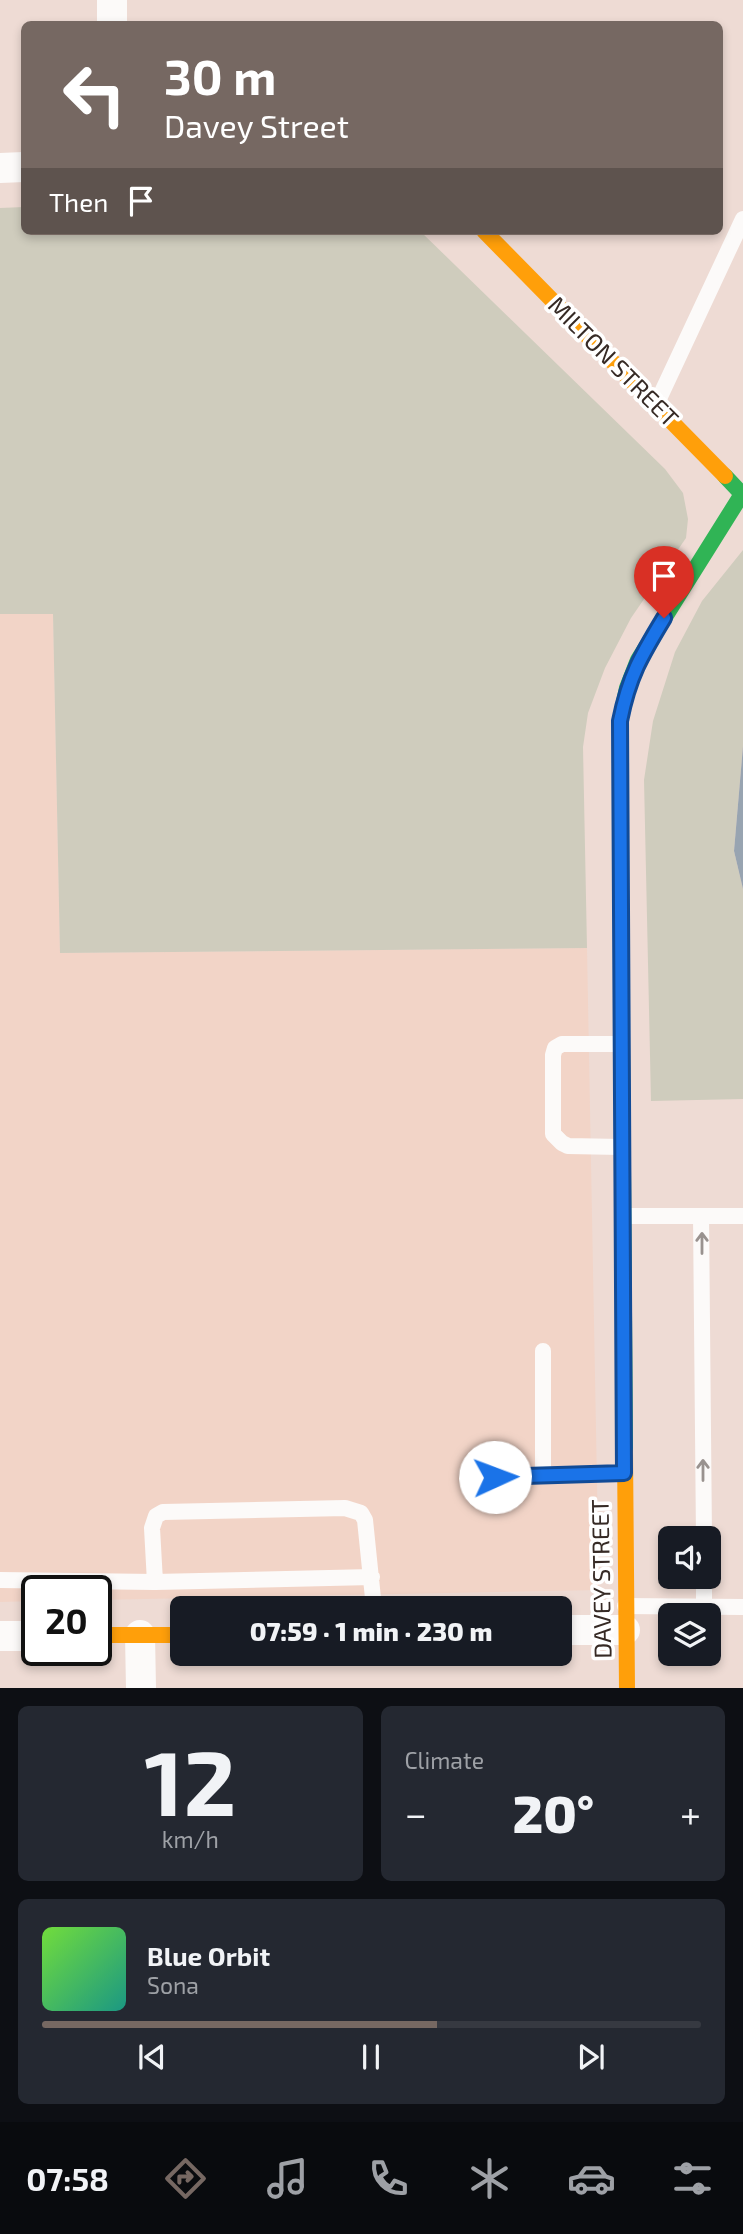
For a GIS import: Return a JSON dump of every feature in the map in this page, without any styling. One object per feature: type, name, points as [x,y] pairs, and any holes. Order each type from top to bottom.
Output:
[{"type":"street","points":[[112,0],[112,21]]},
{"type":"street","points":[[0,168],[21,167]]},
{"type":"street","name":"MILTON STREET","points":[[488,235],[742,494]]},
{"type":"street","name":"DAVEY STREET","points":[[626,1688],[620,721],[627,688],[638,660],[742,494]]},
{"type":"street","points":[[572,1628],[625,1618]]},
{"type":"street","points":[[112,1635],[170,1635]]},
{"type":"street","points":[[140,1635],[141,1688]]},
{"type":"street","points":[[0,1636],[21,1636]]},
{"type":"lane","points":[[656,405],[743,219]]},
{"type":"lane","points":[[621,1044],[562,1044],[555,1048],[553,1055],[553,1134],[568,1146],[621,1147]]},
{"type":"lane","points":[[622,1216],[743,1216]]},
{"type":"lane","points":[[701,1216],[704,1526]]},
{"type":"lane","points":[[543,1351],[543,1476]]},
{"type":"lane","points":[[495,1477],[624,1473]]},
{"type":"lane","points":[[155,1582],[153,1521],[163,1512],[353,1509],[361,1513],[365,1520],[373,1596]]},
{"type":"lane","points":[[0,1580],[155,1582],[372,1577]]},
{"type":"lane","points":[[721,1606],[743,1607]]},
{"type":"lane","points":[[625,1618],[658,1613]]},
{"type":"shaded area","points":[[21,207],[21,235],[424,235],[665,469],[683,493],[688,519],[686,538],[631,618],[605,668],[588,713],[583,747],[587,948],[60,953],[53,614],[0,614],[0,208]]},
{"type":"shaded area","points":[[743,550],[743,746],[734,851],[743,889],[743,1099],[651,1101],[644,780],[653,721],[675,652],[702,601]]},
{"type":"shaded area","points":[[53,613],[60,953],[587,948],[599,1590],[170,1596],[170,1599],[112,1600],[112,1575],[21,1575],[21,1601],[0,1602],[0,614]]},
{"type":"water","points":[[743,746],[743,889],[734,851]]},
{"type":"traffic: fast","points":[[620,767],[620,721],[627,688],[638,660],[742,494],[725,476]]},
{"type":"traffic: fast","points":[[623,1170],[625,1452]]},
{"type":"traffic: slow","points":[[488,235],[725,476]]},
{"type":"traffic: slow","points":[[620,767],[623,1170]]},
{"type":"traffic: slow","points":[[625,1452],[627,1688]]},
{"type":"traffic: slow","points":[[112,1635],[170,1635]]},
{"type":"route","points":[[495,1477],[624,1473],[620,721],[627,688],[638,660],[664,618]]}]
